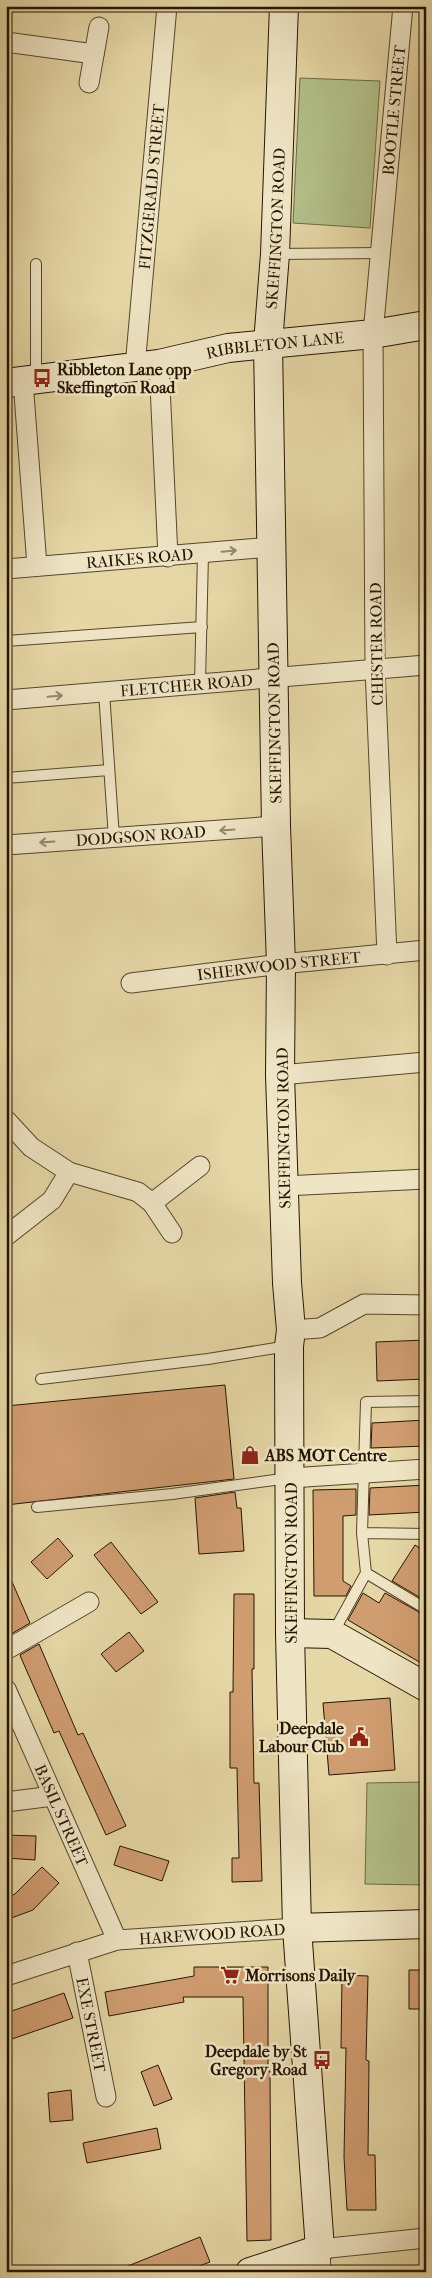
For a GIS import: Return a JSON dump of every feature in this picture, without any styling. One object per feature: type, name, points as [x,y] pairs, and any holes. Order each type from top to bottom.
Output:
[{"type":"street","name":"FITZGERALD STREET","points":[[167,6],[147,366],[168,557]]},
{"type":"street","name":"SKEFFINGTON ROAD","points":[[284,6],[275,254],[268,344],[271,547],[276,826],[281,964],[280,1075],[290,1338],[290,1633],[297,1928],[320,2260]]},
{"type":"street","name":"BOOTLE STREET","points":[[373,334],[380,253],[385,223],[403,6]]},
{"type":"street","points":[[89,83],[99,28]]},
{"type":"street","points":[[6,42],[94,54]]},
{"type":"street","name":"RIBBLETON LANE","points":[[22,381],[147,366],[228,348],[373,334],[426,325]]},
{"type":"street","name":"CHESTER ROAD","points":[[373,334],[375,668],[387,954]]},
{"type":"street","points":[[22,381],[37,566]]},
{"type":"street","name":"RAIKES ROAD","points":[[6,569],[271,547]]},
{"type":"street","name":"FLETCHER ROAD","points":[[6,700],[426,664]]},
{"type":"street","name":"DODGSON ROAD","points":[[6,845],[276,826]]},
{"type":"street","name":"ISHERWOOD STREET","points":[[131,983],[281,964],[426,950]]},
{"type":"street","points":[[280,1075],[426,1062]]},
{"type":"street","points":[[6,1120],[31,1147],[69,1172],[138,1192],[152,1203],[172,1233]]},
{"type":"street","points":[[152,1203],[200,1166]]},
{"type":"street","points":[[6,1236],[52,1200],[69,1172]]},
{"type":"street","points":[[284,1186],[426,1179]]},
{"type":"street","points":[[290,1338],[320,1328],[364,1304],[426,1305]]},
{"type":"street","points":[[291,1478],[426,1469]]},
{"type":"street","points":[[6,1650],[89,1602]]},
{"type":"street","points":[[290,1633],[332,1634],[426,1687]]},
{"type":"street","name":"BASIL STREET","points":[[6,1689],[117,1940]]},
{"type":"street","points":[[6,1802],[53,1796]]},
{"type":"street","name":"HAREWOOD ROAD","points":[[6,1976],[117,1940],[297,1928],[426,1924]]},
{"type":"street","name":"EXE STREET","points":[[77,1952],[106,2097]]},
{"type":"street","points":[[250,2272],[426,2238]]},
{"type":"lane","points":[[275,254],[380,253]]},
{"type":"lane","points":[[22,381],[36,264]]},
{"type":"lane","points":[[200,683],[203,554]]},
{"type":"lane","points":[[6,641],[202,627]]},
{"type":"lane","points":[[104,692],[114,838]]},
{"type":"lane","points":[[6,778],[109,770]]},
{"type":"lane","points":[[42,1379],[208,1359],[290,1338]]},
{"type":"lane","points":[[332,1634],[366,1573],[362,1533],[366,1402],[426,1401]]},
{"type":"lane","points":[[37,1507],[172,1494],[291,1478]]},
{"type":"lane","points":[[362,1533],[426,1534]]},
{"type":"lane","points":[[366,1573],[426,1609]]},
{"type":"green space","points":[[300,78],[380,81],[370,228],[293,223]]},
{"type":"green space","points":[[426,1782],[426,1885],[365,1884],[367,1783]]},
{"type":"building","points":[[426,1340],[426,1379],[377,1381],[376,1342]]},
{"type":"building","points":[[225,1385],[234,1479],[6,1505],[6,1406]]},
{"type":"building","points":[[426,1420],[426,1446],[371,1448],[372,1423]]},
{"type":"building","points":[[426,1485],[426,1512],[369,1515],[370,1488]]},
{"type":"building","points":[[356,1489],[356,1515],[343,1516],[343,1581],[351,1586],[346,1596],[314,1596],[313,1490]]},
{"type":"building","points":[[235,1492],[237,1508],[241,1508],[244,1551],[199,1554],[195,1498]]},
{"type":"building","points":[[58,1538],[73,1556],[47,1579],[31,1562]]},
{"type":"building","points":[[111,1542],[158,1602],[141,1614],[94,1555]]},
{"type":"building","points":[[415,1545],[426,1552],[426,1601],[392,1581]]},
{"type":"building","points":[[6,1568],[30,1623],[11,1634],[6,1623]]},
{"type":"building","points":[[363,1593],[379,1603],[385,1593],[426,1616],[426,1666],[348,1620]]},
{"type":"building","points":[[234,1594],[254,1594],[254,1669],[252,1669],[254,1783],[259,1783],[262,1881],[232,1882],[232,1858],[239,1858],[237,1768],[230,1768],[230,1692],[233,1692]]},
{"type":"building","points":[[129,1632],[144,1651],[116,1672],[101,1654]]},
{"type":"building","points":[[39,1644],[78,1735],[83,1733],[126,1826],[106,1835],[59,1731],[54,1733],[20,1655]]},
{"type":"building","name":"Deepdale Labour Club","points":[[390,1698],[395,1770],[329,1775],[323,1703]]},
{"type":"building","points":[[6,1835],[36,1836],[35,1860],[6,1858]]},
{"type":"building","points":[[120,1846],[169,1861],[162,1881],[114,1865]]},
{"type":"building","points":[[42,1867],[59,1883],[33,1910],[6,1920],[6,1898],[15,1894]]},
{"type":"building","points":[[194,1967],[268,1967],[271,2240],[247,2241],[243,1997],[183,1997],[184,2002],[109,2016],[105,1992],[194,1976]]},
{"type":"building","points":[[409,1970],[426,1970],[426,2009],[409,2009]]},
{"type":"building","points":[[342,1975],[368,1976],[366,2060],[369,2061],[368,2155],[375,2155],[376,2210],[347,2210],[344,2157],[346,2048],[341,2048]]},
{"type":"building","points":[[64,1993],[73,2018],[6,2041],[6,2013]]},
{"type":"building","points":[[158,2065],[172,2099],[154,2106],[141,2072]]},
{"type":"building","points":[[71,2090],[73,2120],[50,2122],[48,2093]]},
{"type":"building","points":[[157,2128],[161,2149],[87,2163],[83,2143]]},
{"type":"building","points":[[200,2237],[210,2262],[183,2272],[113,2272]]},
{"type":"place","name":"Ribbleton Lane opp Skeffington Road","points":[[42,378]]},
{"type":"place","name":"ABS MOT Centre","points":[[250,1455]]},
{"type":"place","name":"Deepdale Labour Club","points":[[359,1737]]},
{"type":"place","name":"Morrisons Daily","points":[[230,1975]]},
{"type":"place","name":"Deepdale by St Gregory Road","points":[[322,2060]]}]
